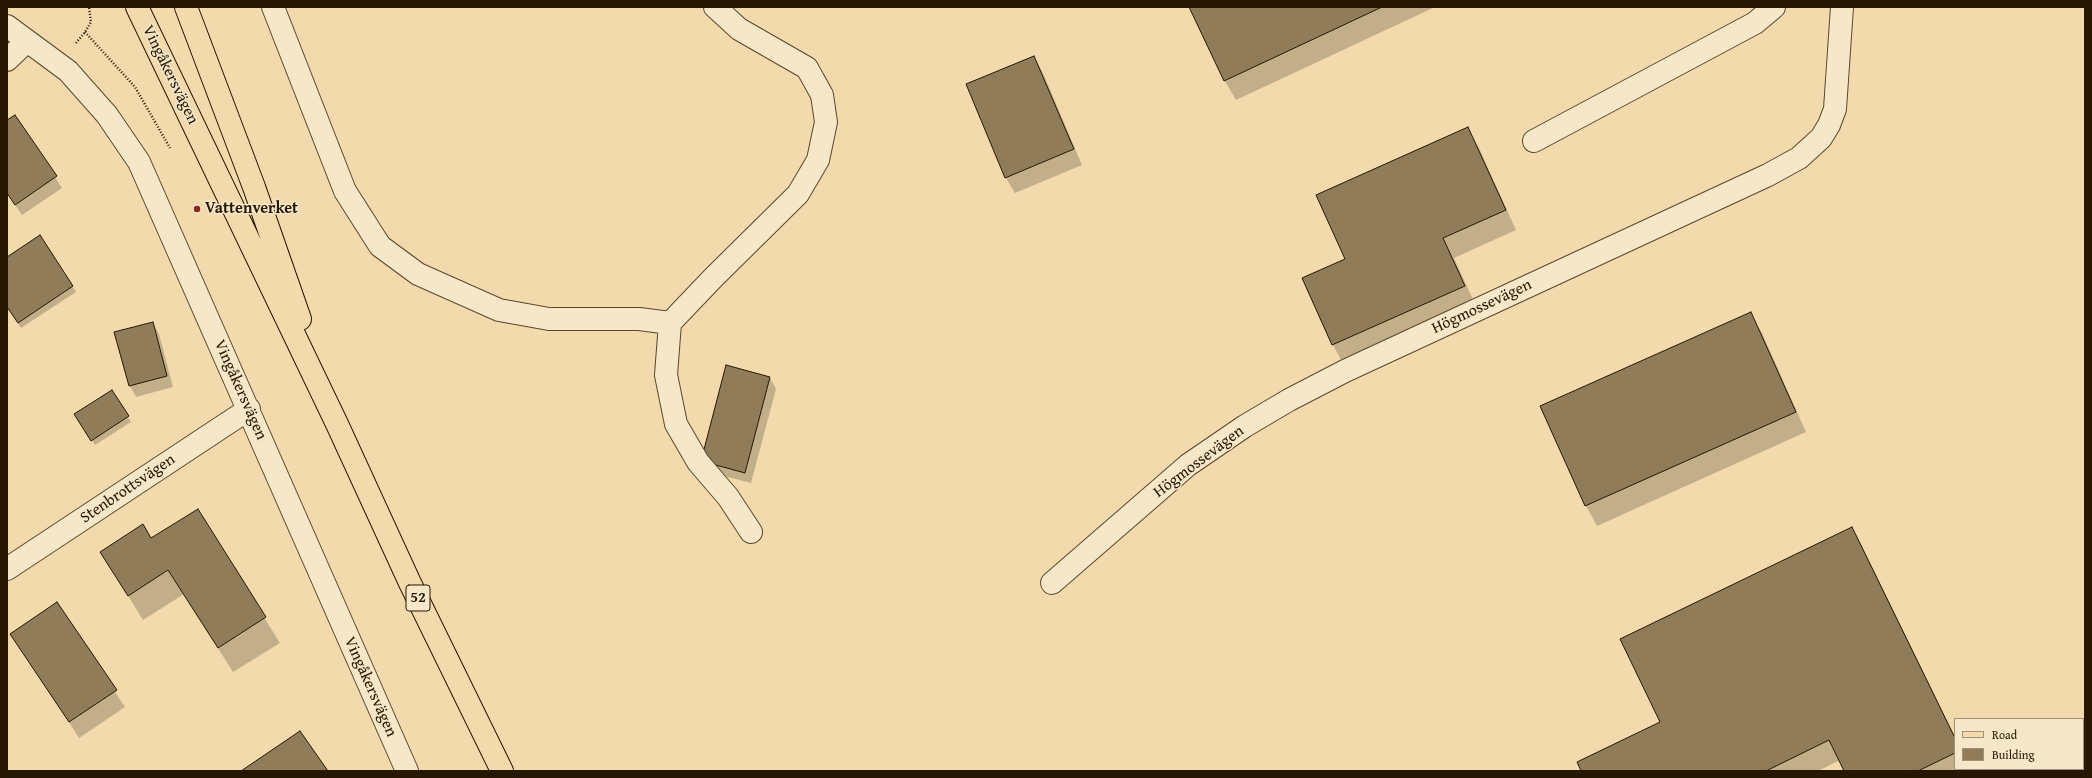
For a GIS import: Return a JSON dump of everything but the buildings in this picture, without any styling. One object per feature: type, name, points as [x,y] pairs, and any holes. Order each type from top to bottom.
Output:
[{"type":"main road","name":"Vingåkersvägen","points":[[137,7],[337,424],[410,584],[502,771]]},
{"type":"main road","name":"Vingåkersvägen","points":[[186,7],[254,187],[337,424]]},
{"type":"street","points":[[273,7],[344,191],[380,246],[418,274],[498,310],[550,319],[639,320],[670,324]]},
{"type":"street","points":[[715,7],[739,29],[807,68],[822,95],[826,122],[818,160],[798,194],[714,277],[670,324],[666,375],[676,424],[698,462],[728,496],[751,532]]},
{"type":"street","points":[[1534,141],[1755,23],[1774,7]]},
{"type":"street","name":"Högmossevägen","points":[[1052,583],[1188,465],[1245,426],[1289,400],[1345,371],[1768,175],[1799,158],[1821,138],[1829,125],[1835,109],[1842,7]]},
{"type":"street","name":"Vingåkersvägen","points":[[7,26],[68,71],[107,115],[139,162],[407,771]]},
{"type":"street","points":[[7,60],[27,41]]},
{"type":"street","name":"Stenbrottsvägen","points":[[7,569],[249,409]]},
{"type":"path","points":[[85,32],[135,87],[170,148]]},
{"type":"place","name":"Vattenverket","points":[[197,209]]}]
